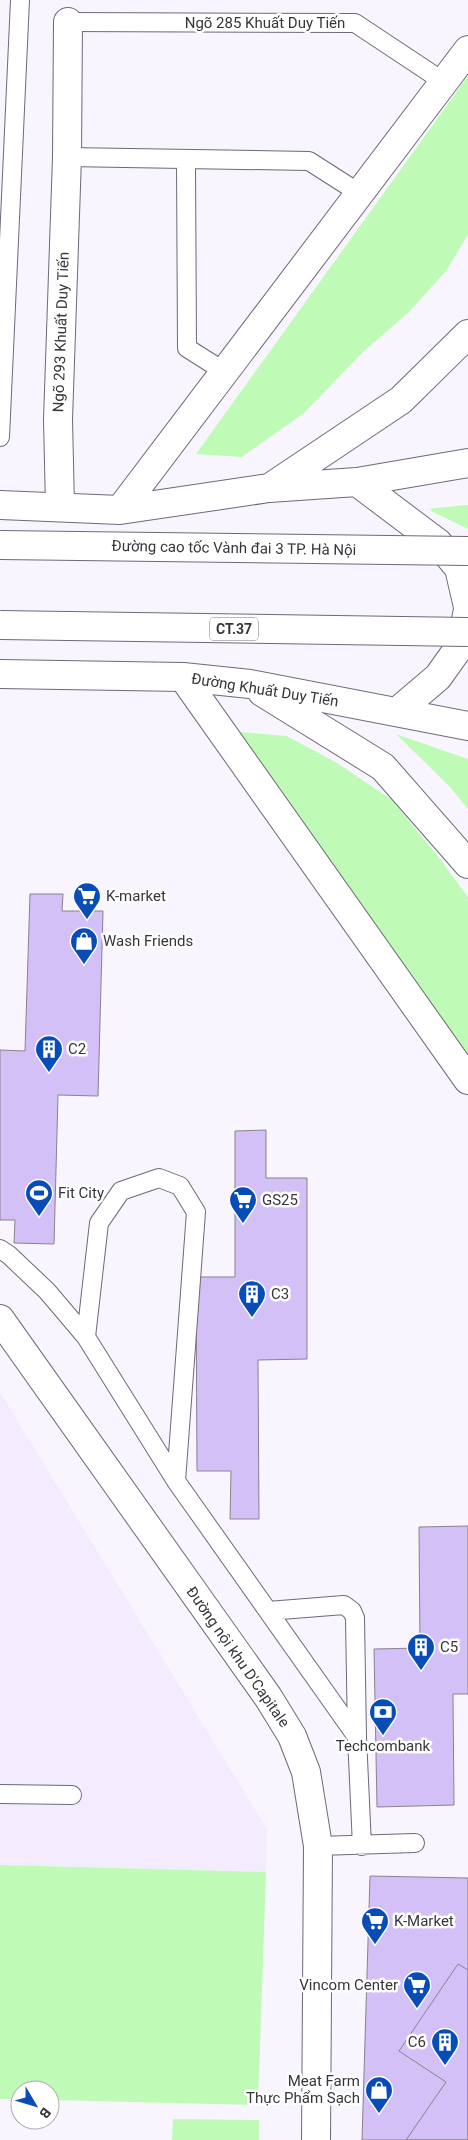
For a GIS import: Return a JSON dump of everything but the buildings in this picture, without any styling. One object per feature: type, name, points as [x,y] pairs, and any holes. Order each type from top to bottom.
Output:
[{"type":"main road","name":"Ngõ 293 Khuất Duy Tiến","points":[[60,506],[58,420],[67,156],[68,22]]},
{"type":"main road","points":[[120,510],[468,50]]},
{"type":"main road","points":[[269,488],[401,400],[468,334]]},
{"type":"main road","points":[[0,505],[120,510],[269,488],[357,482],[468,463]]},
{"type":"main road","points":[[357,482],[438,543],[459,568],[468,609],[460,646],[438,677],[398,711]]},
{"type":"main road","name":"Đường cao tốc Vành đai 3 TP. Hà Nội","points":[[0,545],[468,551]]},
{"type":"main road","name":"CT.37","points":[[0,626],[468,632]]},
{"type":"main road","name":"Đường Khuất Duy Tiến","points":[[0,674],[183,677],[250,684],[468,726]]},
{"type":"main road","points":[[183,677],[468,1080]]},
{"type":"main road","points":[[250,684],[383,767],[468,864]]},
{"type":"main road","name":"Đường nội khu D'Capitale","points":[[0,1319],[92,1447],[176,1569],[240,1656],[292,1736],[306,1772],[318,1846],[316,2140]]},
{"type":"lane","points":[[0,437],[20,0]]},
{"type":"lane","name":"Ngõ 285 Khuất Duy Tiến","points":[[68,22],[355,23],[444,82]]},
{"type":"lane","points":[[67,156],[309,162],[359,193]]},
{"type":"lane","points":[[186,160],[187,348],[225,372]]},
{"type":"lane","points":[[86,1337],[99,1223],[121,1191],[158,1178],[180,1186],[196,1212],[176,1481]]},
{"type":"lane","points":[[0,1250],[9,1255],[47,1292],[86,1337],[176,1481],[356,1737]]},
{"type":"lane","points":[[268,1611],[344,1605],[352,1611],[355,1618],[356,1737],[362,1846]]},
{"type":"lane","points":[[0,1794],[72,1795]]},
{"type":"lane","points":[[318,1846],[415,1844]]},
{"type":"shaded area","points":[[0,1392],[267,1829],[266,1872],[0,1865]]},
{"type":"green space","points":[[468,76],[468,235],[446,271],[409,312],[363,352],[304,413],[242,457],[196,454]]},
{"type":"green space","points":[[468,505],[468,529],[431,511],[431,509],[435,508]]},
{"type":"green space","points":[[228,731],[287,736],[337,763],[392,800],[437,855],[468,897],[468,1061]]},
{"type":"green space","points":[[396,734],[468,759],[468,809],[450,787]]},
{"type":"green space","points":[[0,1865],[266,1872],[258,2105],[60,2100],[60,2080],[10,2080],[10,2099],[0,2099]]},
{"type":"green space","points":[[173,2119],[259,2120],[259,2140],[172,2140]]},
{"type":"place","name":"K-market","points":[[87,920]]},
{"type":"place","name":"Wash Friends","points":[[84,965]]},
{"type":"place","name":"C2","points":[[49,1073]]},
{"type":"place","name":"Fit City","points":[[39,1217]]},
{"type":"place","name":"GS25","points":[[243,1224]]},
{"type":"place","name":"C3","points":[[252,1318]]},
{"type":"place","name":"C5","points":[[421,1671]]},
{"type":"place","name":"Techcombank","points":[[383,1736]]},
{"type":"place","name":"K-Market","points":[[375,1945]]},
{"type":"place","name":"Vincom Center","points":[[417,2009]]},
{"type":"place","name":"C6","points":[[445,2066]]},
{"type":"place","name":"Meat Farm Thực Phẩm Sạch","points":[[379,2114]]}]
